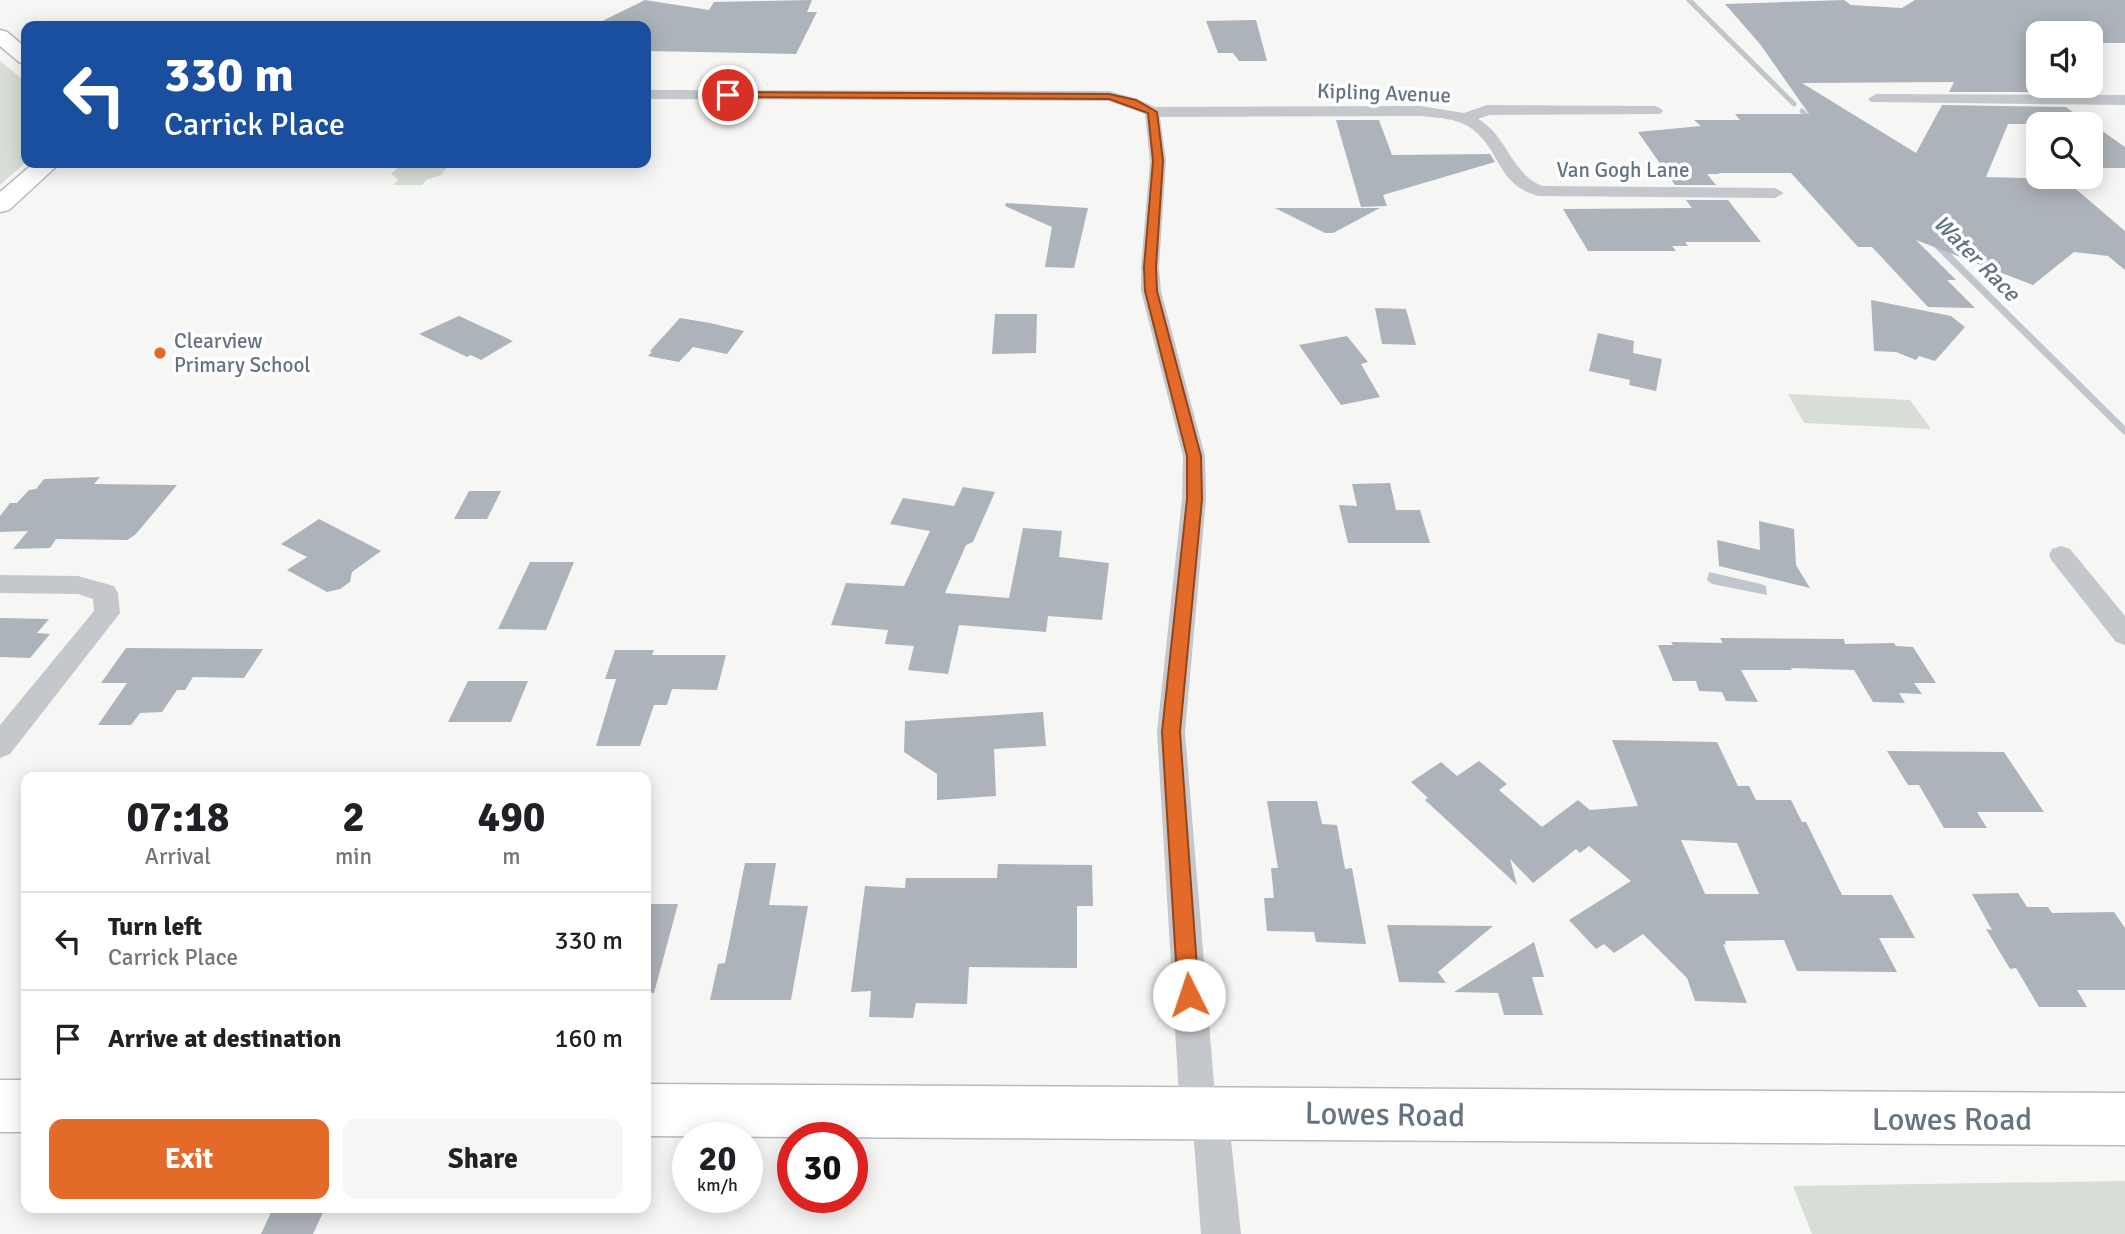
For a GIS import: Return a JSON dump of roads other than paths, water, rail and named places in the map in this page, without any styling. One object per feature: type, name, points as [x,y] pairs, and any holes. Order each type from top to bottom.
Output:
[{"type":"main road","points":[[0,36],[21,54]]},
{"type":"main road","points":[[0,205],[42,168]]},
{"type":"main road","points":[[0,1106],[21,1106]]},
{"type":"main road","name":"Lowes Road","points":[[651,1110],[2125,1119]]},
{"type":"street","points":[[651,94],[1109,96],[1132,102],[1152,112],[1158,161],[1150,267],[1151,291],[1194,456],[1194,499],[1171,732],[1204,1112],[1221,1234]]},
{"type":"street","points":[[1876,99],[2125,100]]},
{"type":"street","name":"Kipling Avenue","points":[[1152,112],[1420,111],[1465,118],[1488,110],[1655,111]]},
{"type":"street","name":"Van Gogh Lane","points":[[1465,118],[1485,128],[1520,184],[1539,191],[1775,193]]},
{"type":"street","points":[[2061,555],[2125,635]]},
{"type":"street","points":[[0,584],[78,585],[106,593],[107,613],[0,746]]},
{"type":"waterway","name":"Water Race","points":[[1689,0],[1794,104]]},
{"type":"waterway","name":"Water Race","points":[[1802,111],[1814,123]]},
{"type":"waterway","name":"Water Race","points":[[1934,242],[2125,431]]},
{"type":"place","name":"Clearview Primary School","points":[[160,353]]}]
